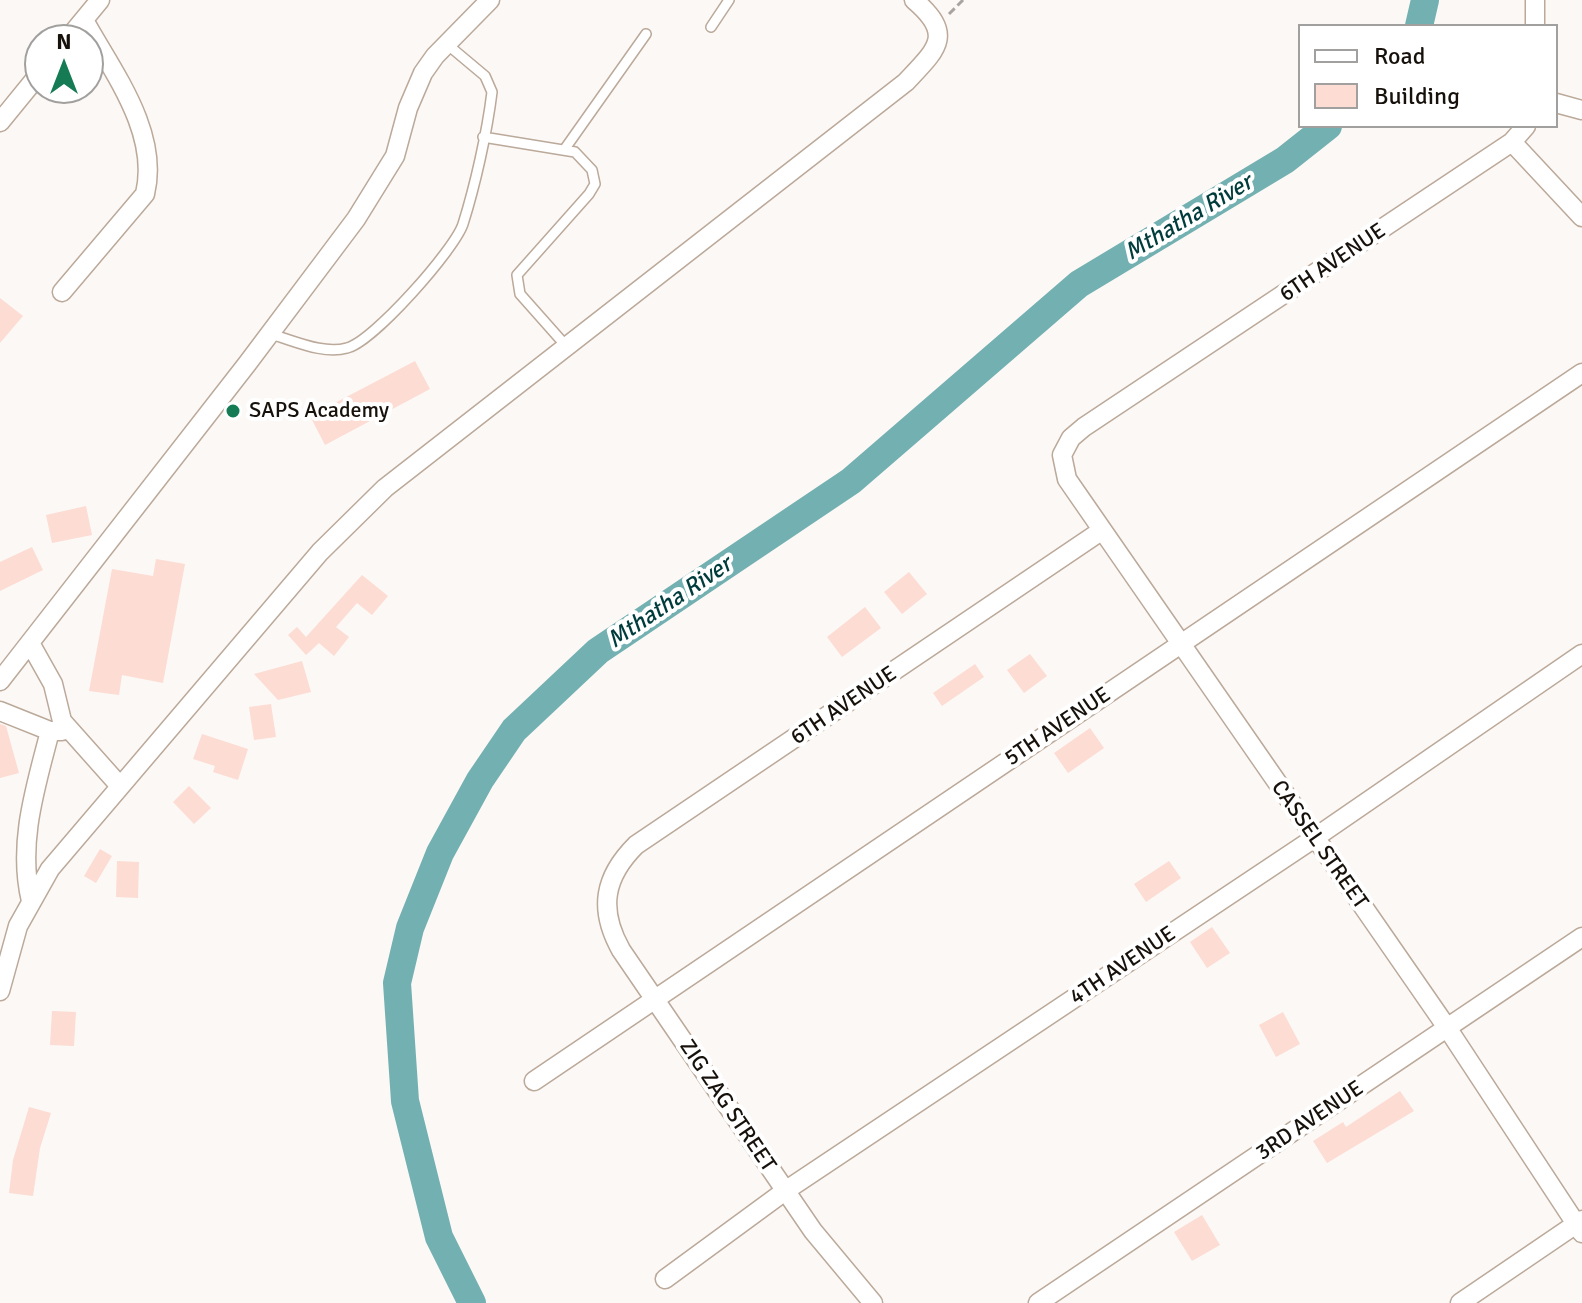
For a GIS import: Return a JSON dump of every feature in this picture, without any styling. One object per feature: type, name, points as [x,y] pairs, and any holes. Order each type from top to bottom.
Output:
[{"type":"street","points":[[81,24],[100,0]]},
{"type":"street","points":[[0,681],[270,334],[386,175],[414,91],[435,56],[490,0]]},
{"type":"street","points":[[0,991],[10,948],[31,901],[50,869],[352,516],[906,82],[938,44],[937,23],[914,0]]},
{"type":"street","points":[[1535,0],[1535,24]]},
{"type":"street","points":[[62,292],[145,194],[149,179],[145,143],[137,119],[84,20]]},
{"type":"street","points":[[0,122],[24,93]]},
{"type":"street","points":[[1558,104],[1582,110]]},
{"type":"street","name":"6TH AVENUE","points":[[1062,455],[1071,438],[1084,427],[1512,142],[1524,128]]},
{"type":"street","points":[[1512,142],[1582,217]]},
{"type":"street","name":"5TH AVENUE","points":[[534,1081],[1582,373]]},
{"type":"street","name":"CASSEL STREET","points":[[1062,455],[1067,479],[1101,531],[1183,643],[1313,839],[1448,1029],[1580,1226]]},
{"type":"street","name":"6TH AVENUE","points":[[608,896],[616,866],[636,845],[1101,531]]},
{"type":"street","points":[[30,643],[53,684],[60,714],[70,732],[119,785]]},
{"type":"street","name":"4TH AVENUE","points":[[665,1279],[785,1191],[1313,839],[1582,654]]},
{"type":"street","points":[[0,711],[50,731],[70,732]]},
{"type":"street","points":[[31,901],[25,877],[29,823],[50,731]]},
{"type":"street","name":"ZIG ZAG STREET","points":[[608,896],[608,915],[615,940],[785,1191],[841,1268],[873,1303]]},
{"type":"street","name":"3RD AVENUE","points":[[1038,1303],[1582,937]]},
{"type":"street","points":[[1460,1303],[1580,1226]]},
{"type":"lane","points":[[711,27],[729,0]]},
{"type":"lane","points":[[564,150],[646,34]]},
{"type":"lane","points":[[270,334],[318,347],[347,349],[367,338],[388,320],[459,231],[483,137],[491,83],[448,45]]},
{"type":"lane","points":[[483,137],[575,152],[585,162],[595,184],[520,268],[516,282],[520,294],[567,347]]},
{"type":"path","points":[[937,23],[963,0]]},
{"type":"building","points":[[0,298],[23,316],[0,343]]},
{"type":"building","points":[[415,361],[430,389],[325,445],[310,416]]},
{"type":"building","points":[[86,506],[92,535],[52,543],[46,515]]},
{"type":"building","points":[[32,547],[43,570],[0,591],[0,562]]},
{"type":"building","points":[[156,559],[185,564],[163,683],[122,675],[119,695],[89,691],[112,569],[153,576]]},
{"type":"building","points":[[909,572],[927,594],[902,614],[884,592]]},
{"type":"building","points":[[362,575],[388,596],[372,615],[357,603],[336,627],[349,637],[334,656],[319,643],[306,655],[288,635],[297,627],[306,637]]},
{"type":"building","points":[[865,607],[881,628],[842,657],[827,637]]},
{"type":"building","points":[[1030,654],[1047,676],[1024,693],[1007,670]]},
{"type":"building","points":[[302,661],[311,692],[278,700],[254,674]]},
{"type":"building","points":[[975,664],[984,677],[942,706],[933,693]]},
{"type":"building","points":[[271,704],[276,737],[254,740],[249,707]]},
{"type":"building","points":[[0,724],[6,726],[19,773],[0,778]]},
{"type":"building","points":[[1090,728],[1104,748],[1068,773],[1054,753]]},
{"type":"building","points":[[202,734],[248,749],[238,780],[213,772],[215,766],[193,759]]},
{"type":"building","points":[[189,786],[211,808],[194,824],[173,802]]},
{"type":"building","points":[[100,849],[112,856],[96,883],[84,876]]},
{"type":"building","points":[[117,861],[139,862],[138,898],[116,897]]},
{"type":"building","points":[[1169,861],[1181,878],[1146,902],[1134,884]]},
{"type":"building","points":[[1212,927],[1230,953],[1207,968],[1190,942]]},
{"type":"building","points":[[52,1011],[76,1012],[74,1046],[50,1045]]},
{"type":"building","points":[[1283,1012],[1300,1044],[1276,1057],[1259,1025]]},
{"type":"building","points":[[1400,1091],[1414,1111],[1327,1163],[1313,1141],[1343,1122],[1346,1127]]},
{"type":"building","points":[[29,1107],[51,1113],[40,1148],[33,1196],[9,1193],[13,1160]]},
{"type":"building","points":[[1202,1215],[1220,1245],[1192,1261],[1174,1232]]},
{"type":"waterway","name":"Mthatha River","points":[[1419,24],[1425,0]]},
{"type":"waterway","name":"Mthatha River","points":[[472,1303],[439,1237],[405,1101],[397,983],[410,928],[440,853],[480,780],[514,730],[598,651],[851,481],[1079,284],[1285,160],[1325,128]]},
{"type":"place","name":"SAPS Academy","points":[[233,411]]}]
